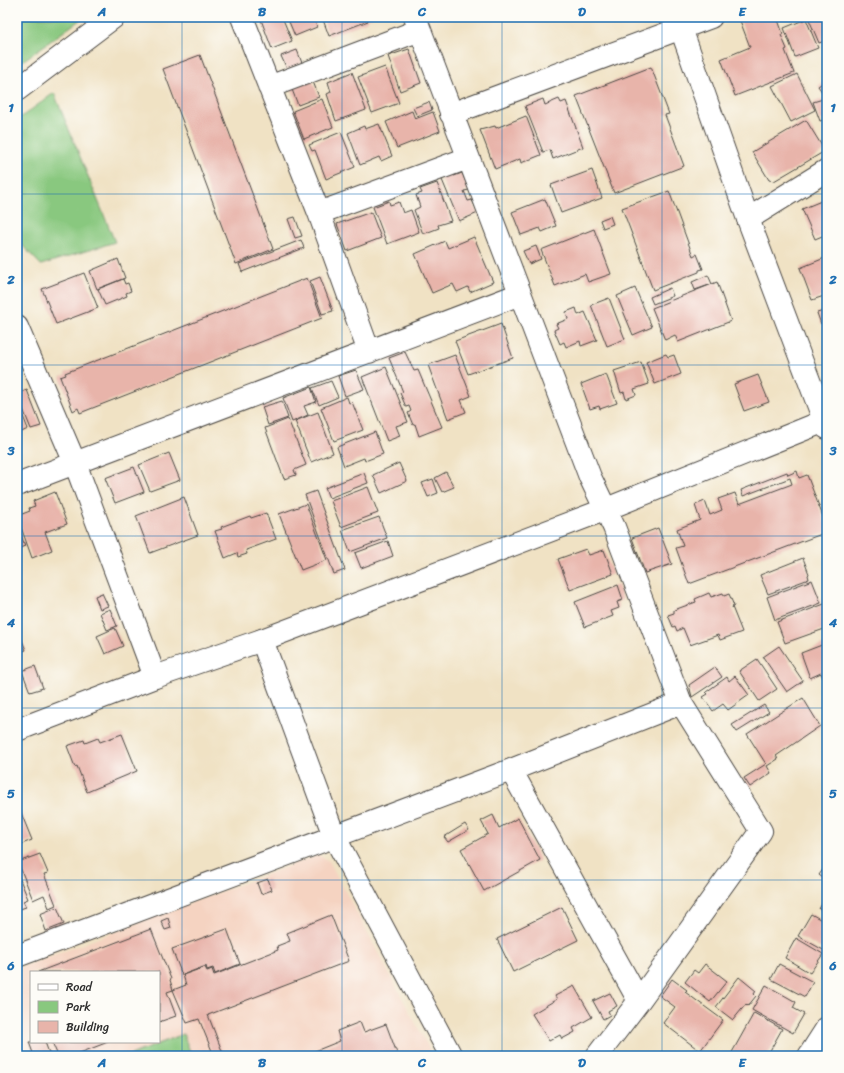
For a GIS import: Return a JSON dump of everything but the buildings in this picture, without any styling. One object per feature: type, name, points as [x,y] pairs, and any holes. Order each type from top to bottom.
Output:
[{"type":"street","points":[[17,90],[114,17]]},
{"type":"street","points":[[242,17],[318,213],[369,352]]},
{"type":"street","points":[[451,114],[680,23],[711,17]]},
{"type":"street","points":[[17,730],[155,677],[262,640],[604,510],[826,423],[748,219],[680,23]]},
{"type":"street","points":[[269,87],[417,24],[590,477],[604,510],[614,527],[681,703],[761,831],[639,1001],[597,1056]]},
{"type":"street","points":[[318,213],[468,158]]},
{"type":"street","points":[[748,219],[827,170]]},
{"type":"street","points":[[17,485],[520,294]]},
{"type":"street","points":[[17,328],[75,463],[155,677]]},
{"type":"street","points":[[262,640],[334,836],[451,1056]]},
{"type":"street","points":[[17,956],[511,770],[681,703]]},
{"type":"street","points":[[511,770],[639,1001]]},
{"type":"street","points":[[809,1056],[827,1028]]},
{"type":"shaded area","points":[[318,855],[329,861],[433,1056],[17,1056],[17,969]]},
{"type":"green space","points":[[17,17],[84,17],[17,65]]},
{"type":"green space","points":[[54,93],[115,242],[41,265],[17,240],[17,120]]},
{"type":"green space","points":[[183,1034],[192,1056],[128,1056]]}]
